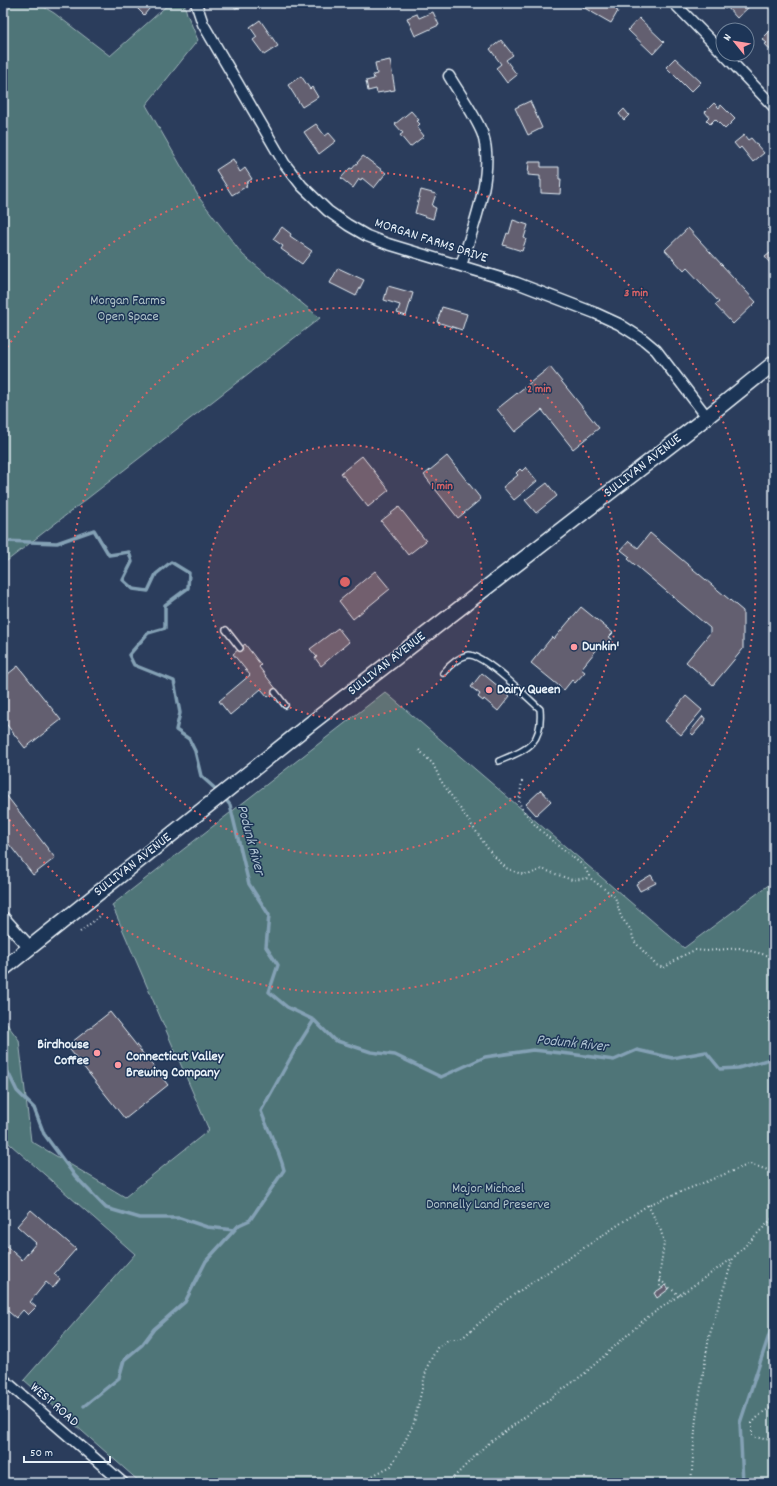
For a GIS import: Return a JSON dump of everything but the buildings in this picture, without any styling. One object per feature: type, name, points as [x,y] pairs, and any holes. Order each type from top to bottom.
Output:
[{"type":"main road","name":"SULLIVAN AVENUE","points":[[3,969],[390,661],[707,417],[774,363]]},
{"type":"street","name":"MORGAN FARMS DRIVE","points":[[196,3],[203,24],[284,163],[302,186],[328,211],[367,236],[388,244],[517,283],[595,313],[619,324],[644,340],[656,350],[707,417]]},
{"type":"street","points":[[674,3],[715,45]]},
{"type":"street","points":[[732,62],[774,107]]},
{"type":"street","points":[[450,76],[483,135],[486,155],[486,175],[483,193],[461,266]]},
{"type":"street","points":[[3,918],[30,948]]},
{"type":"street","name":"WEST ROAD","points":[[3,1379],[123,1483]]},
{"type":"lane","points":[[226,630],[240,648]]},
{"type":"lane","points":[[443,673],[449,665],[459,659],[468,655],[477,657],[501,674],[540,709],[541,724],[537,736],[527,748],[499,761]]},
{"type":"lane","points":[[275,692],[285,706]]},
{"type":"path","points":[[419,750],[433,764],[441,781],[491,853],[506,868],[521,874],[530,874],[542,869],[572,880],[590,878]]},
{"type":"path","points":[[522,781],[519,801],[521,808],[536,826],[552,841],[584,866],[590,878],[615,897],[621,917],[631,930],[634,941],[656,965],[664,968],[682,956],[695,950],[706,951],[739,948],[774,957]]},
{"type":"path","points":[[80,932],[100,916]]},
{"type":"path","points":[[346,1483],[368,1478],[390,1466],[402,1447],[414,1423],[428,1367],[437,1348],[449,1339],[461,1339],[506,1300],[648,1205],[750,1164],[774,1172]]},
{"type":"path","points":[[648,1205],[661,1230],[664,1243],[660,1272],[660,1287]]},
{"type":"path","points":[[448,1483],[485,1446],[584,1374],[645,1319],[733,1258],[774,1218]]},
{"type":"path","points":[[692,1483],[696,1418],[709,1337],[733,1258]]},
{"type":"path","points":[[660,1280],[680,1296]]},
{"type":"path","points":[[774,1406],[762,1413],[752,1423],[752,1436],[764,1439],[774,1437]]},
{"type":"green space","name":"Morgan Farms Open Space","points":[[3,3],[37,3],[54,13],[110,56],[170,3],[184,3],[198,40],[146,105],[200,199],[243,255],[320,318],[3,564]]},
{"type":"green space","name":"Major Michael Donnelly Land Preserve","points":[[385,692],[684,948],[774,881],[774,1483],[141,1483],[24,1380],[135,1254],[3,1138],[3,1019],[19,1040],[31,1141],[125,1197],[209,1130],[112,905]]},
{"type":"waterway","name":"Podunk River","points":[[3,541],[57,543],[94,530],[109,555],[129,552],[132,562],[123,580],[133,589],[148,591],[156,574],[171,562],[189,573],[188,588],[165,605],[165,628],[148,633],[129,655],[134,665],[174,681],[180,713],[176,730],[189,739],[195,751],[201,776],[219,792]]},
{"type":"waterway","name":"Podunk River","points":[[223,796],[230,805],[249,884],[269,915],[266,947],[278,965],[269,992],[287,1007],[314,1020],[334,1040],[371,1052],[395,1055],[441,1077],[485,1057],[533,1050],[614,1060],[637,1050],[672,1058],[706,1052],[720,1069],[738,1068],[774,1058]]},
{"type":"waterway","points":[[84,1406],[119,1378],[124,1360],[142,1345],[154,1329],[185,1302],[206,1261],[239,1225],[250,1220],[284,1170],[261,1111],[295,1050],[314,1020]]},
{"type":"waterway","points":[[3,1062],[17,1091],[34,1108],[44,1134],[75,1176],[106,1208],[140,1218],[180,1218],[207,1227],[234,1230]]},
{"type":"waterway","points":[[743,1483],[740,1423],[774,1320]]},
{"type":"place","name":"Dunkin'","points":[[574,647]]},
{"type":"place","name":"Dairy Queen","points":[[489,690]]},
{"type":"place","name":"Birdhouse Coffee","points":[[97,1053]]},
{"type":"place","name":"Connecticut Valley Brewing Company","points":[[118,1065]]}]
